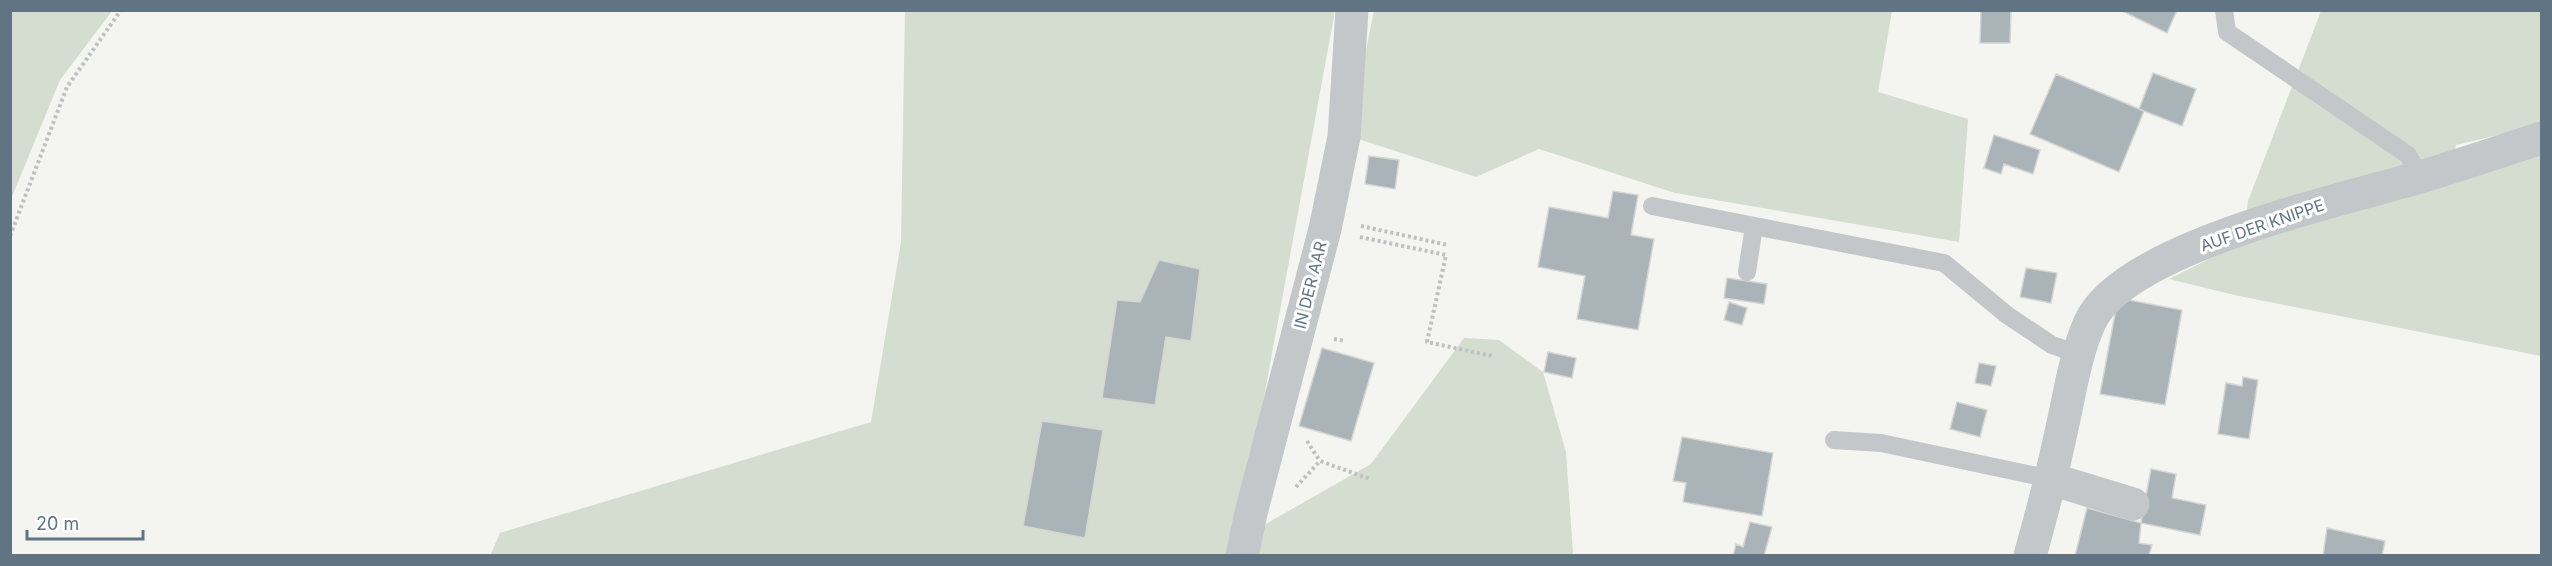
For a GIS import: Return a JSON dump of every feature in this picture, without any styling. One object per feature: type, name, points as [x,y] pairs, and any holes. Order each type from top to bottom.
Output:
[{"type":"street","name":"IN DER AAR","points":[[1242,555],[1325,229],[1344,137],[1352,10]]},
{"type":"street","name":"AUF DER KNIPPE","points":[[2030,555],[2051,479],[2078,354],[2090,321],[2107,298],[2159,263],[2228,234],[2420,177],[2541,138]]},
{"type":"street","points":[[2051,479],[2133,504]]},
{"type":"lane","points":[[2224,10],[2227,32],[2408,155],[2420,177]]},
{"type":"lane","points":[[1652,206],[1944,263],[2007,315],[2052,345],[2078,354]]},
{"type":"lane","points":[[1747,272],[1754,226]]},
{"type":"lane","points":[[1834,440],[1881,443],[2051,479]]},
{"type":"path","points":[[10,236],[67,87],[121,10]]},
{"type":"path","points":[[1356,225],[1448,245]]},
{"type":"path","points":[[1353,235],[1446,255],[1427,342],[1492,356]]},
{"type":"path","points":[[1292,492],[1320,461],[1370,479]]},
{"type":"shaded area","points":[[11,10],[112,11],[60,80],[11,199]]},
{"type":"shaded area","points":[[1374,10],[1892,11],[1878,92],[1968,119],[1959,242],[1675,193],[1539,149],[1476,177],[1349,136]]},
{"type":"shaded area","points":[[905,11],[1335,11],[1235,555],[490,556],[500,533],[871,422],[901,242]]},
{"type":"shaded area","points":[[2321,11],[2541,11],[2541,125],[2456,145],[2450,172],[2541,146],[2541,356],[2239,296],[2169,279],[2243,242],[2248,201]]},
{"type":"shaded area","points":[[1464,338],[1499,340],[1543,372],[1566,452],[1573,553],[1570,555],[1258,556],[1264,525],[1371,464]]},
{"type":"building","points":[[1981,10],[2011,10],[2010,43],[1980,43]]},
{"type":"building","points":[[2120,10],[2177,10],[2167,33]]},
{"type":"building","points":[[2153,73],[2196,89],[2182,126],[2139,109]]},
{"type":"building","points":[[2056,74],[2144,111],[2119,172],[2030,134]]},
{"type":"building","points":[[1994,135],[2040,150],[2033,174],[2004,164],[2001,174],[1984,168]]},
{"type":"building","points":[[1369,156],[1399,160],[1395,189],[1365,184]]},
{"type":"building","points":[[1613,191],[1638,195],[1631,235],[1654,239],[1638,330],[1577,319],[1585,276],[1538,267],[1549,207],[1608,218]]},
{"type":"building","points":[[1159,260],[1200,269],[1191,341],[1166,337],[1155,405],[1102,398],[1117,300],[1140,302]]},
{"type":"building","points":[[2026,268],[2057,273],[2051,303],[2020,297]]},
{"type":"building","points":[[1727,278],[1767,284],[1764,304],[1724,298]]},
{"type":"building","points":[[2118,298],[2182,310],[2165,405],[2100,394]]},
{"type":"building","points":[[1729,302],[1747,308],[1742,325],[1724,320]]},
{"type":"building","points":[[1322,348],[1374,363],[1351,441],[1299,426]]},
{"type":"building","points":[[1548,352],[1576,358],[1572,378],[1544,372]]},
{"type":"building","points":[[1979,363],[1996,366],[1991,386],[1975,383]]},
{"type":"building","points":[[2243,377],[2258,380],[2249,439],[2218,434],[2226,383],[2242,386]]},
{"type":"building","points":[[1957,402],[1987,410],[1980,437],[1950,429]]},
{"type":"building","points":[[1042,421],[1103,430],[1085,538],[1023,526]]},
{"type":"building","points":[[1682,437],[1773,453],[1762,516],[1683,502],[1686,483],[1673,481]]},
{"type":"building","points":[[2151,469],[2176,474],[2172,498],[2206,505],[2200,535],[2141,523]]},
{"type":"building","points":[[2087,508],[2141,523],[2139,543],[2152,545],[2149,555],[2152,556],[2075,556]]},
{"type":"building","points":[[1750,522],[1772,527],[1764,556],[1733,556],[1736,544],[1743,547]]},
{"type":"building","points":[[2327,528],[2385,541],[2382,556],[2323,556]]}]
